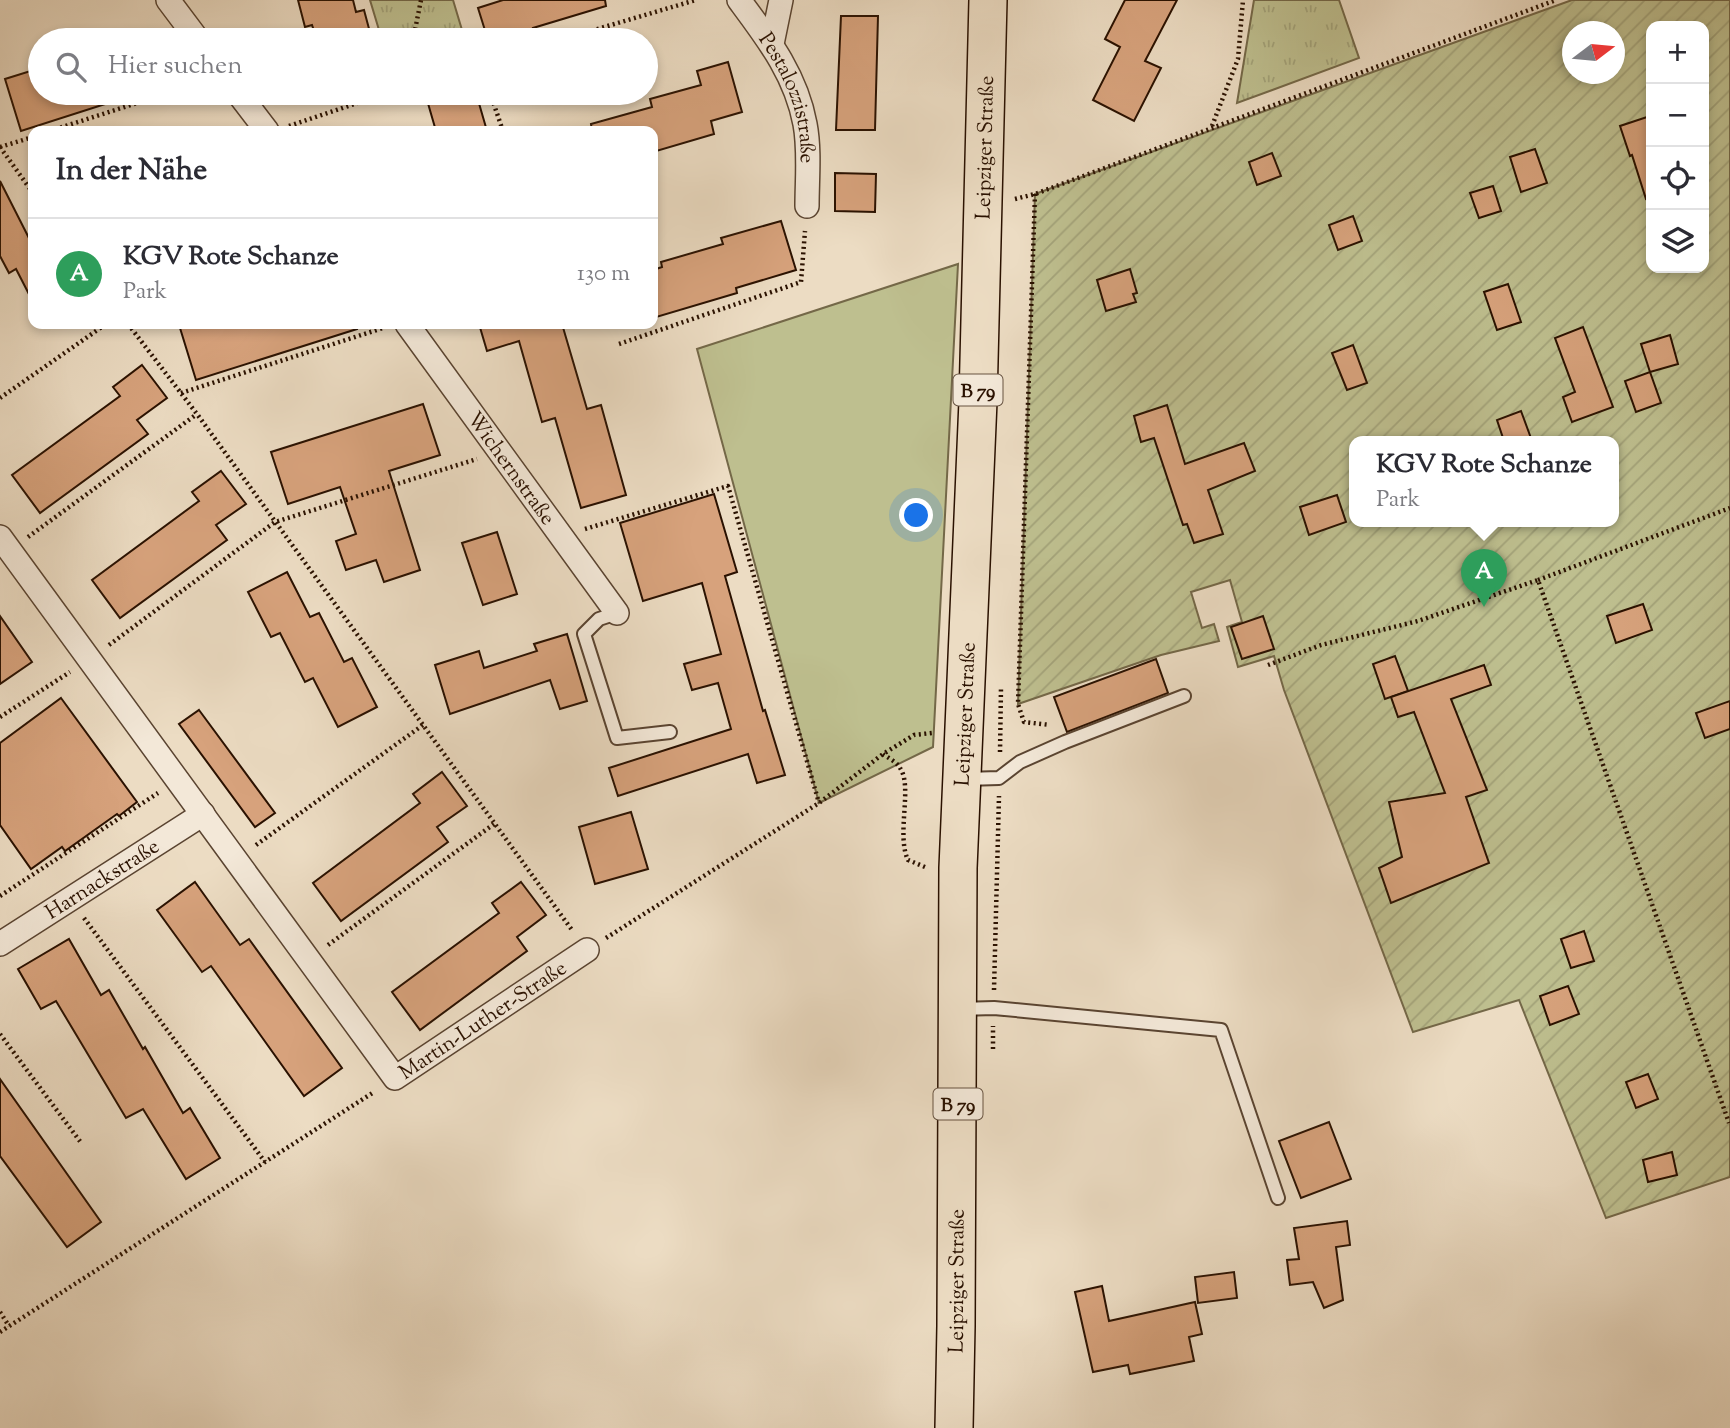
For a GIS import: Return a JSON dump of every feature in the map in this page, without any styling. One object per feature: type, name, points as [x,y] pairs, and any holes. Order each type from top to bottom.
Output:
[{"type":"main road","name":"Leipziger Straße","points":[[954,1428],[958,868],[978,401],[988,0]]},
{"type":"street","points":[[168,0],[189,28]]},
{"type":"street","name":"Pestalozzistraße","points":[[739,0],[772,44],[793,80],[806,126],[807,206]]},
{"type":"street","points":[[772,44],[781,0]]},
{"type":"street","points":[[251,105],[274,126]]},
{"type":"street","name":"Wichernstraße","points":[[397,329],[499,452],[617,612]]},
{"type":"street","name":"Martin-Luther-Straße","points":[[5,544],[395,1078],[587,950]]},
{"type":"street","name":"Harnackstraße","points":[[0,944],[203,814]]},
{"type":"lane","points":[[617,612],[599,619],[584,634],[617,738],[670,732]]},
{"type":"lane","points":[[961,780],[999,778],[1020,762],[1065,742],[1184,696]]},
{"type":"lane","points":[[958,1009],[994,1008],[1221,1030],[1278,1198]]},
{"type":"path","points":[[415,28],[421,0]]},
{"type":"path","points":[[601,28],[696,0]]},
{"type":"path","points":[[1212,127],[1238,58],[1243,0]]},
{"type":"path","points":[[1065,742],[1057,726],[1024,722],[1018,704],[1035,194],[1556,0]]},
{"type":"path","points":[[66,126],[131,105]]},
{"type":"path","points":[[286,126],[350,105]]},
{"type":"path","points":[[494,105],[501,126]]},
{"type":"path","points":[[28,138],[0,147],[28,186]]},
{"type":"path","points":[[619,344],[802,282],[807,206]]},
{"type":"path","points":[[0,398],[99,329]]},
{"type":"path","points":[[132,329],[197,414],[587,950],[819,803],[883,754],[914,736],[965,731]]},
{"type":"path","points":[[180,393],[385,329]]},
{"type":"path","points":[[5,544],[197,414]]},
{"type":"path","points":[[0,717],[89,659],[275,522],[499,452]]},
{"type":"path","points":[[561,536],[727,486],[819,803]]},
{"type":"path","points":[[1268,666],[1321,645],[1418,621],[1538,580],[1730,508]]},
{"type":"path","points":[[1538,580],[1729,1123]]},
{"type":"path","points":[[236,860],[423,725]]},
{"type":"path","points":[[883,754],[901,768],[904,783],[902,848],[908,860],[930,869],[958,868]]},
{"type":"path","points":[[0,896],[178,780]]},
{"type":"path","points":[[309,960],[494,824]]},
{"type":"path","points":[[70,900],[265,1162]]},
{"type":"path","points":[[0,1034],[82,1144]]},
{"type":"path","points":[[0,1332],[395,1078]]},
{"type":"path","points":[[0,1312],[9,1326]]},
{"type":"green space","points":[[370,0],[453,0],[461,28],[378,28]]},
{"type":"green space","points":[[1254,0],[1339,0],[1359,58],[1237,103]]},
{"type":"green space","points":[[1572,0],[1730,0],[1730,1177],[1606,1218],[1519,1000],[1413,1032],[1284,690],[1274,656],[1238,667],[1227,627],[1242,622],[1230,580],[1191,592],[1202,628],[1214,624],[1219,641],[1161,655],[1018,704],[1035,194]]},
{"type":"green space","points":[[958,264],[933,747],[819,803],[697,349]]},
{"type":"building","points":[[298,0],[353,0],[356,12],[364,10],[369,28],[313,28],[312,25],[305,27]]},
{"type":"building","points":[[503,0],[605,0],[606,6],[533,28],[484,28],[478,8]]},
{"type":"building","points":[[1125,0],[1177,0],[1145,61],[1161,68],[1134,121],[1093,100],[1120,47],[1105,39]]},
{"type":"building","points":[[841,16],[878,16],[875,130],[836,130]]},
{"type":"building","points":[[728,62],[742,112],[711,121],[714,134],[658,151],[658,126],[591,126],[658,105],[658,97],[701,85],[697,71]]},
{"type":"building","points":[[28,72],[28,105],[102,105],[37,126],[28,126],[28,129],[21,131],[5,79]]},
{"type":"building","points":[[428,105],[479,105],[486,126],[435,126]]},
{"type":"building","points":[[1646,117],[1646,199],[1632,155],[1630,156],[1620,126]]},
{"type":"building","points":[[1535,149],[1547,183],[1521,192],[1510,157]]},
{"type":"building","points":[[1272,153],[1281,176],[1257,185],[1249,162]]},
{"type":"building","points":[[835,173],[876,174],[875,212],[835,211]]},
{"type":"building","points":[[0,181],[28,236],[28,292],[16,269],[9,273],[0,256]]},
{"type":"building","points":[[1493,186],[1501,211],[1479,218],[1470,193]]},
{"type":"building","points":[[1353,216],[1362,241],[1338,250],[1329,225]]},
{"type":"building","points":[[781,221],[796,270],[736,288],[737,293],[658,317],[658,268],[662,267],[661,262],[723,244],[721,238]]},
{"type":"building","points":[[1130,269],[1137,293],[1133,294],[1136,302],[1106,311],[1097,280]]},
{"type":"building","points":[[1508,284],[1521,322],[1497,330],[1484,292]]},
{"type":"building","points":[[1583,327],[1613,407],[1572,422],[1563,397],[1575,392],[1555,338]]},
{"type":"building","points":[[180,329],[357,329],[196,380]]},
{"type":"building","points":[[480,329],[563,329],[587,409],[601,405],[626,495],[581,508],[555,418],[542,422],[519,341],[487,351]]},
{"type":"building","points":[[1670,335],[1678,364],[1650,372],[1641,344]]},
{"type":"building","points":[[1353,345],[1367,383],[1347,390],[1332,353]]},
{"type":"building","points":[[142,365],[167,398],[137,420],[148,434],[40,513],[12,475],[120,396],[113,387]]},
{"type":"building","points":[[1650,372],[1661,403],[1636,412],[1625,381]]},
{"type":"building","points":[[423,404],[440,455],[389,471],[420,570],[384,582],[376,560],[346,570],[336,541],[356,534],[340,487],[288,504],[271,452]]},
{"type":"building","points":[[1167,405],[1185,464],[1244,443],[1255,471],[1208,490],[1223,534],[1194,543],[1187,524],[1183,525],[1154,438],[1141,442],[1134,416]]},
{"type":"building","points":[[1521,411],[1530,436],[1502,436],[1497,420]]},
{"type":"building","points":[[221,471],[246,504],[216,525],[227,540],[120,618],[92,580],[199,501],[192,492]]},
{"type":"building","points":[[714,494],[737,572],[725,576],[763,711],[765,710],[785,775],[757,783],[748,754],[618,796],[609,768],[731,729],[718,683],[692,690],[684,664],[721,654],[702,583],[643,601],[620,523]]},
{"type":"building","points":[[1337,495],[1346,522],[1309,535],[1300,507]]},
{"type":"building","points":[[497,532],[517,594],[483,605],[462,543]]},
{"type":"building","points":[[287,572],[310,617],[319,613],[344,662],[352,658],[377,707],[338,727],[313,678],[305,682],[280,633],[271,637],[248,592]]},
{"type":"building","points":[[1643,604],[1652,630],[1616,643],[1607,616]]},
{"type":"building","points":[[0,616],[32,662],[0,684]]},
{"type":"building","points":[[1263,616],[1274,649],[1242,659],[1231,627]]},
{"type":"building","points":[[567,634],[587,701],[560,709],[550,680],[450,714],[435,665],[479,651],[484,668],[537,651],[534,644]]},
{"type":"building","points":[[1395,656],[1408,691],[1385,699],[1373,664]]},
{"type":"building","points":[[1156,659],[1168,693],[1067,732],[1054,697]]},
{"type":"building","points":[[1484,665],[1491,685],[1451,699],[1487,790],[1466,797],[1489,863],[1391,903],[1379,868],[1402,857],[1389,802],[1445,793],[1414,712],[1398,717],[1391,697]]},
{"type":"building","points":[[61,698],[137,802],[65,851],[62,847],[31,869],[0,825],[0,743]]},
{"type":"building","points":[[1730,701],[1730,729],[1705,738],[1696,713]]},
{"type":"building","points":[[199,710],[275,813],[255,827],[179,724]]},
{"type":"building","points":[[442,772],[467,806],[437,827],[448,842],[341,921],[313,883],[420,803],[413,794]]},
{"type":"building","points":[[631,812],[648,869],[595,884],[579,827]]},
{"type":"building","points":[[195,882],[240,945],[249,939],[342,1068],[304,1096],[211,966],[202,972],[157,910]]},
{"type":"building","points":[[521,882],[546,915],[517,937],[527,951],[420,1030],[392,992],[499,913],[492,903]]},
{"type":"building","points":[[1584,931],[1594,961],[1571,968],[1561,939]]},
{"type":"building","points":[[69,939],[101,995],[109,990],[183,1113],[190,1108],[220,1158],[186,1179],[143,1109],[126,1118],[56,1001],[41,1009],[18,969]]},
{"type":"building","points":[[1568,986],[1579,1014],[1550,1025],[1540,996]]},
{"type":"building","points":[[1648,1074],[1658,1099],[1636,1108],[1626,1082]]},
{"type":"building","points":[[0,1079],[101,1222],[67,1247],[0,1156]]},
{"type":"building","points":[[1329,1122],[1351,1179],[1301,1198],[1279,1141]]},
{"type":"building","points":[[1672,1152],[1677,1175],[1648,1182],[1643,1160]]},
{"type":"building","points":[[1347,1221],[1350,1245],[1336,1247],[1343,1300],[1324,1308],[1313,1282],[1290,1285],[1287,1260],[1299,1259],[1294,1228]]},
{"type":"building","points":[[1234,1272],[1237,1298],[1198,1303],[1195,1277]]},
{"type":"building","points":[[1102,1286],[1109,1321],[1195,1302],[1202,1334],[1189,1337],[1194,1361],[1130,1374],[1128,1365],[1093,1372],[1075,1292]]},
{"type":"place","name":"KGV Rote Schanze","points":[[1484,607]]}]
